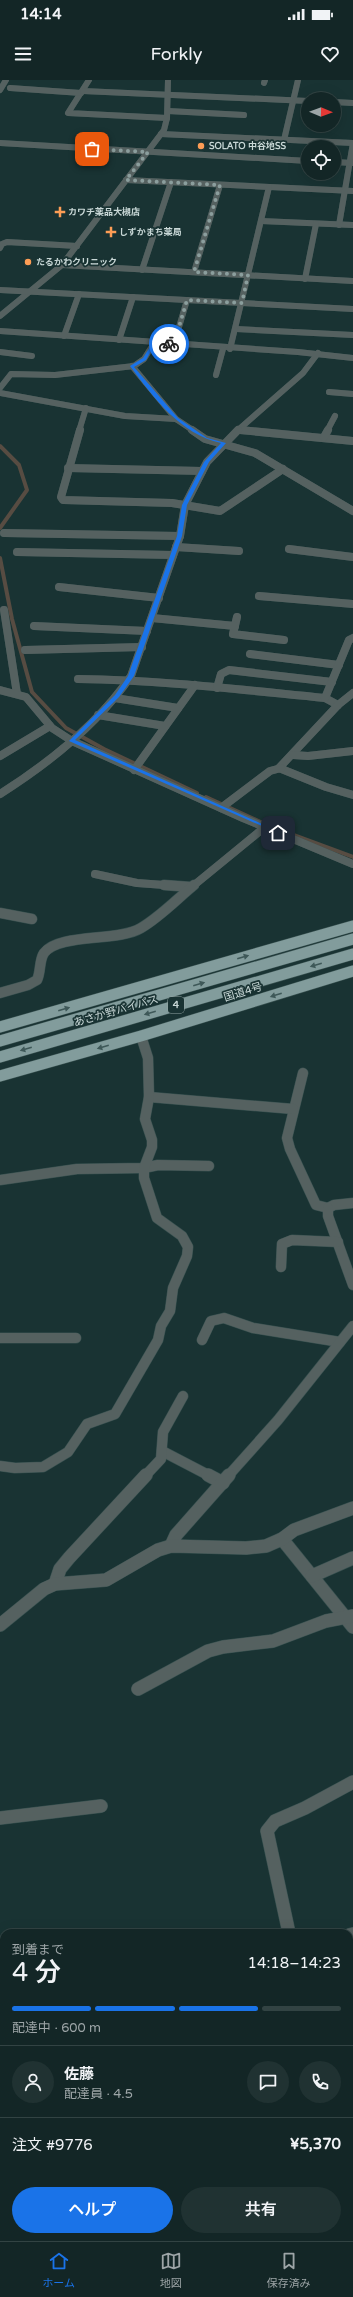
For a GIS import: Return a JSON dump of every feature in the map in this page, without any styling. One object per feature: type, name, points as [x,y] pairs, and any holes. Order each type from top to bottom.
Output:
[{"type":"highway","points":[[0,1027],[353,926]]},
{"type":"highway","name":"あさか野バイパス","points":[[0,1041],[353,939]]},
{"type":"highway","name":"あさか野バイパス","points":[[0,1057],[353,954]]},
{"type":"highway","name":"国道4号","points":[[141,1036],[353,971]]},
{"type":"highway","name":"4","points":[[0,1076],[141,1036]]},
{"type":"street","points":[[0,90],[6,80]]},
{"type":"street","points":[[89,80],[68,113],[167,118]]},
{"type":"street","points":[[0,316],[62,265],[161,134],[166,125],[168,111],[168,80]]},
{"type":"street","points":[[284,140],[298,80]]},
{"type":"street","points":[[10,88],[301,101]]},
{"type":"street","points":[[341,102],[353,103]]},
{"type":"street","points":[[168,111],[244,115]]},
{"type":"street","points":[[161,134],[353,143],[351,163],[344,190],[339,225]]},
{"type":"street","points":[[0,143],[301,161]]},
{"type":"street","points":[[0,147],[148,152]]},
{"type":"street","points":[[341,162],[351,163]]},
{"type":"street","points":[[126,180],[353,191]]},
{"type":"street","points":[[142,270],[171,182]]},
{"type":"street","points":[[194,272],[220,185]]},
{"type":"street","points":[[230,349],[269,187]]},
{"type":"street","points":[[261,221],[353,225]]},
{"type":"street","points":[[305,278],[316,224]]},
{"type":"street","points":[[0,248],[2,244],[7,242],[77,246]]},
{"type":"street","points":[[62,265],[353,281]]},
{"type":"street","points":[[0,290],[353,309]]},
{"type":"street","points":[[64,336],[79,294]]},
{"type":"street","points":[[119,340],[133,297]]},
{"type":"street","points":[[174,344],[187,300]]},
{"type":"street","points":[[236,329],[353,335]]},
{"type":"street","points":[[0,331],[230,349],[318,354],[353,358]]},
{"type":"street","points":[[0,388],[11,374],[55,375],[132,366],[144,359],[154,343]]},
{"type":"street","points":[[216,375],[223,348]]},
{"type":"street","points":[[0,352],[32,356]]},
{"type":"street","points":[[0,794],[32,774],[72,741],[115,698],[129,679],[142,647],[180,536],[184,505],[207,462],[238,430],[303,373],[318,354]]},
{"type":"street","points":[[132,366],[176,419],[205,438],[255,453],[353,511]]},
{"type":"street","points":[[329,392],[353,394]]},
{"type":"street","points":[[0,393],[125,416],[176,419]]},
{"type":"street","points":[[86,408],[68,468],[61,497],[63,500],[184,505],[213,511],[222,510],[283,469]]},
{"type":"street","points":[[324,437],[335,416]]},
{"type":"street","points":[[238,430],[324,437],[353,441]]},
{"type":"street","points":[[68,468],[202,471]]},
{"type":"street","points":[[4,533],[180,536]]},
{"type":"street","points":[[176,547],[239,552]]},
{"type":"street","points":[[289,549],[353,557]]},
{"type":"street","points":[[16,552],[173,555]]},
{"type":"street","points":[[59,586],[159,598]]},
{"type":"street","points":[[259,596],[353,604]]},
{"type":"street","points":[[4,610],[17,694]]},
{"type":"street","points":[[238,617],[234,626],[233,632],[235,634],[284,640]]},
{"type":"street","points":[[152,618],[234,626]]},
{"type":"street","points":[[34,626],[147,631]]},
{"type":"street","points":[[325,698],[349,640],[353,638]]},
{"type":"street","points":[[25,650],[142,647]]},
{"type":"street","points":[[250,654],[339,665]]},
{"type":"street","points":[[217,688],[221,674],[229,670],[332,682]]},
{"type":"street","points":[[78,679],[129,679],[195,685],[325,698],[338,704]]},
{"type":"street","points":[[134,770],[195,685]]},
{"type":"street","points":[[0,690],[26,697],[50,726],[72,741],[134,770],[353,864]]},
{"type":"street","points":[[221,808],[270,772],[281,768],[338,704],[353,693]]},
{"type":"street","points":[[115,698],[178,708]]},
{"type":"street","points":[[98,716],[165,726]]},
{"type":"street","points":[[0,756],[50,726]]},
{"type":"street","points":[[293,755],[308,756],[353,751]]},
{"type":"street","points":[[281,768],[326,787],[353,795]]},
{"type":"street","points":[[0,993],[28,985],[37,980],[42,958],[50,947],[72,941],[122,935],[136,931],[265,827]]},
{"type":"street","points":[[95,874],[137,883],[192,887]]},
{"type":"street","points":[[0,913],[32,919]]},
{"type":"street","points":[[0,1466],[14,1468],[43,1467],[68,1452],[87,1424],[110,1416],[118,1411],[158,1340],[161,1326],[170,1310],[173,1288],[188,1256],[188,1247],[182,1236],[170,1229],[157,1218],[144,1178],[144,1168],[152,1147],[152,1140],[146,1119],[149,1097],[148,1058],[141,1036]]},
{"type":"street","points":[[303,1073],[287,1138],[290,1149],[316,1205],[328,1208],[334,1205],[353,1203]]},
{"type":"street","points":[[149,1097],[293,1109]]},
{"type":"street","points":[[0,1180],[77,1169],[144,1168],[158,1165],[209,1166]]},
{"type":"street","points":[[328,1208],[328,1216],[353,1285]]},
{"type":"street","points":[[281,1267],[282,1244],[292,1240],[338,1242]]},
{"type":"street","points":[[202,1340],[211,1321],[218,1318],[253,1328],[340,1342]]},
{"type":"street","points":[[171,1546],[176,1535],[278,1420],[353,1326]]},
{"type":"street","points":[[0,1338],[76,1338]]},
{"type":"street","points":[[55,1584],[60,1569],[157,1464],[162,1451],[163,1432],[183,1396]]},
{"type":"street","points":[[162,1451],[223,1483]]},
{"type":"street","points":[[0,1625],[39,1593],[55,1584],[106,1580],[153,1553],[171,1546],[246,1548],[266,1546],[282,1539],[294,1530],[353,1508]]},
{"type":"street","points":[[282,1539],[351,1620]]},
{"type":"street","points":[[312,1576],[353,1558]]},
{"type":"street","points":[[138,1689],[208,1651],[223,1647],[273,1641],[326,1621],[351,1620]]},
{"type":"street","points":[[289,1929],[267,1831],[275,1821],[305,1808],[353,1782]]},
{"type":"street","points":[[0,1818],[101,1806]]},
{"type":"waterway","points":[[0,446],[19,465],[27,490],[0,528]]},
{"type":"waterway","points":[[0,558],[12,619],[32,692],[66,728],[104,749],[197,793]]},
{"type":"waterway","points":[[206,797],[267,825],[353,857]]},
{"type":"way so far","points":[[92,149],[148,152],[126,180],[220,185],[194,272],[248,275],[242,303],[187,300],[174,344],[169,344]]},
{"type":"place","name":"SOLATO 中谷地SS","points":[[201,146]]},
{"type":"place","name":"カワチ薬品大槻店","points":[[60,212]]},
{"type":"place","name":"しずかまち薬局","points":[[111,232]]},
{"type":"place","name":"たるかわクリニック","points":[[28,262]]},
{"type":"route","points":[[169,344],[154,343],[144,359],[132,366],[176,419],[205,438],[224,443],[207,462],[184,505],[180,536],[131,676],[117,696],[72,741],[129,768],[278,833]]}]
